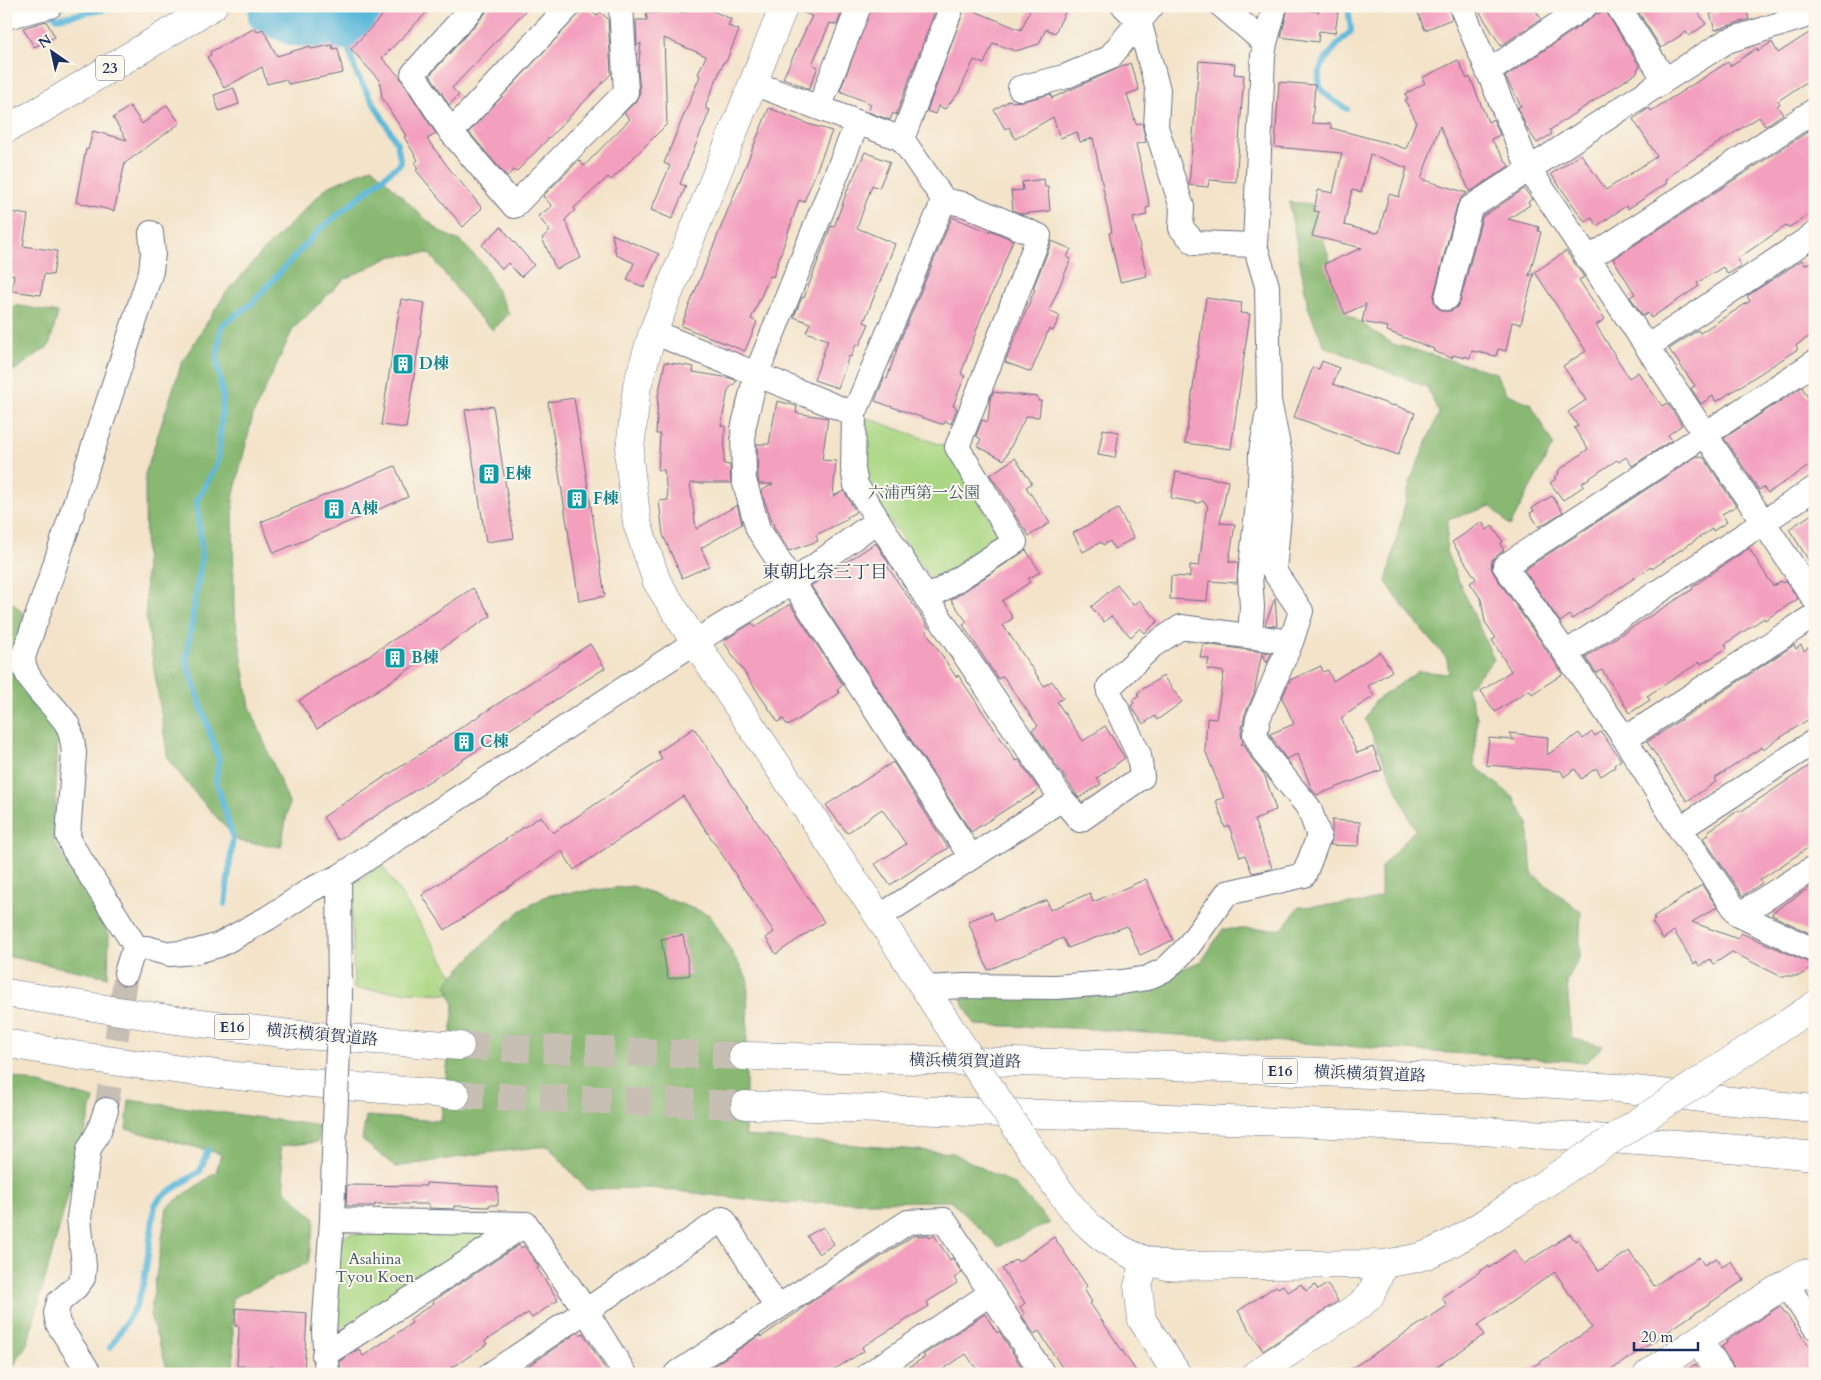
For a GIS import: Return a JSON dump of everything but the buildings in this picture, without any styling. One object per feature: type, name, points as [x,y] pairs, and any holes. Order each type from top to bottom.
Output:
[{"type":"main road","name":"23","points":[[6,129],[213,6]]},
{"type":"main road","points":[[784,6],[653,332],[637,386],[629,458],[636,523],[657,582],[694,642],[879,917],[1031,1150],[1067,1202],[1090,1228],[1125,1253],[1145,1261],[1167,1266],[1384,1264],[1412,1259],[1441,1248],[1470,1232],[1815,1005]]},
{"type":"main road","name":"横浜横須賀道路","points":[[6,993],[160,1018],[290,1034],[460,1046]]},
{"type":"main road","points":[[6,1043],[161,1067],[290,1082],[456,1095]]},
{"type":"main road","name":"横浜横須賀道路","points":[[743,1056],[1148,1065],[1442,1077],[1618,1088],[1815,1109]]},
{"type":"main road","points":[[745,1105],[1526,1133],[1815,1156]]},
{"type":"main road","points":[[1145,1261],[1138,1286],[1142,1320],[1177,1374]]},
{"type":"main road","points":[[1256,1374],[1360,1305],[1370,1296],[1384,1264]]},
{"type":"main road","points":[[1648,1374],[1804,1273],[1815,1275]]},
{"type":"main road","points":[[1698,1340],[1720,1374]]},
{"type":"street","points":[[6,17],[50,6]]},
{"type":"street","points":[[474,6],[413,74],[450,132],[514,206],[626,92],[621,6]]},
{"type":"street","points":[[450,132],[569,6]]},
{"type":"street","points":[[819,108],[859,6]]},
{"type":"street","points":[[902,139],[952,6]]},
{"type":"street","points":[[1222,6],[1265,43]]},
{"type":"street","points":[[924,988],[964,986],[1055,987],[1122,982],[1147,978],[1166,969],[1187,948],[1209,915],[1227,893],[1304,875],[1319,836],[1309,808],[1265,754],[1255,735],[1258,719],[1291,642],[1301,610],[1274,571],[1283,470],[1270,403],[1267,286],[1256,245],[1263,56],[1275,6]]},
{"type":"street","points":[[1461,6],[1529,169],[1815,600]]},
{"type":"street","points":[[1488,72],[1585,6]]},
{"type":"street","points":[[1618,6],[1665,80]]},
{"type":"street","points":[[1138,11],[1158,90],[1156,127],[1182,207],[1181,228],[1195,243],[1256,245]]},
{"type":"street","points":[[1020,88],[1064,77],[1109,58],[1138,11]]},
{"type":"street","points":[[1447,298],[1470,208],[1727,41],[1815,13]]},
{"type":"street","points":[[753,83],[902,139],[944,200],[966,205],[1039,236],[957,447],[1015,542],[927,599]]},
{"type":"street","points":[[1588,259],[1815,110]]},
{"type":"street","points":[[858,122],[756,375],[743,429],[744,480],[758,529],[971,857]]},
{"type":"street","points":[[944,200],[854,414],[853,469],[856,485],[927,599],[1062,800],[1080,820],[1142,777],[1139,755],[1109,692],[1109,687],[1152,646],[1181,627],[1291,642]]},
{"type":"street","points":[[137,949],[73,848],[68,836],[74,754],[72,740],[68,727],[26,672],[23,657],[151,271],[153,253],[151,234]]},
{"type":"street","points":[[1646,347],[1815,234]]},
{"type":"street","points":[[653,332],[854,414]]},
{"type":"street","points":[[1815,362],[1505,566],[1625,739],[1680,829],[1740,915],[1815,951]]},
{"type":"street","points":[[1250,635],[1252,607],[1250,576],[1260,485],[1261,454],[1270,403]]},
{"type":"street","points":[[1566,653],[1815,488]]},
{"type":"street","points":[[126,973],[131,957],[137,949],[147,948],[170,954],[194,952],[219,945],[268,918],[312,889],[339,877],[694,642],[793,582],[878,520]]},
{"type":"street","points":[[1625,739],[1815,615]]},
{"type":"street","points":[[1680,829],[1815,741]]},
{"type":"street","points":[[879,917],[1062,800]]},
{"type":"street","points":[[1740,915],[1815,867]]},
{"type":"street","points":[[326,1364],[324,1332],[332,1220],[340,1000],[339,877]]},
{"type":"street","points":[[90,1374],[58,1324],[56,1313],[59,1302],[76,1288],[83,1278],[84,1266],[79,1218],[89,1149],[99,1131],[106,1110]]},
{"type":"street","points":[[491,1374],[723,1219],[777,1308]]},
{"type":"street","points":[[332,1220],[526,1224]]},
{"type":"street","points":[[676,1374],[908,1222],[944,1220],[1043,1374]]},
{"type":"street","points":[[526,1224],[586,1312],[625,1374]]},
{"type":"street","points":[[326,1364],[526,1224]]},
{"type":"street","points":[[1786,1284],[1815,1327]]},
{"type":"street","points":[[869,1374],[990,1294]]},
{"type":"green space","points":[[372,167],[423,217],[442,233],[460,241],[483,264],[509,314],[493,330],[475,313],[429,253],[392,256],[343,280],[293,329],[253,415],[233,498],[234,610],[250,707],[289,803],[281,847],[238,841],[195,793],[168,759],[146,616],[145,474],[182,362],[225,294],[267,247],[326,188]]},
{"type":"green space","points":[[1289,202],[1312,204],[1347,314],[1393,344],[1496,373],[1506,393],[1531,404],[1553,445],[1510,526],[1491,506],[1448,520],[1446,552],[1494,660],[1467,688],[1477,717],[1474,765],[1513,797],[1528,822],[1532,874],[1581,912],[1579,958],[1567,981],[1571,1038],[1603,1046],[1586,1062],[1073,1028],[975,1025],[960,998],[1113,996],[1202,961],[1223,929],[1282,929],[1299,907],[1363,903],[1381,896],[1381,867],[1415,830],[1365,719],[1375,701],[1419,671],[1449,674],[1447,659],[1404,608],[1386,582],[1411,479],[1439,413],[1427,387],[1324,346],[1308,307]]},
{"type":"green space","points":[[16,305],[58,313],[49,346],[6,376],[6,309]]},
{"type":"green space","name":"六浦西第一公園","points":[[867,418],[947,447],[1003,540],[936,585],[887,517],[862,473]]},
{"type":"green space","points":[[6,596],[24,614],[13,666],[58,728],[54,842],[109,934],[108,977],[6,956]]},
{"type":"green space","points":[[382,865],[466,995],[354,989],[351,886]]},
{"type":"green space","points":[[633,886],[710,915],[748,980],[745,1136],[953,1153],[1015,1185],[1050,1223],[998,1246],[951,1201],[779,1203],[651,1188],[586,1189],[548,1146],[486,1153],[396,1167],[362,1140],[366,1116],[441,1121],[454,1005],[446,984],[485,942],[520,911],[548,895]]},
{"type":"green space","points":[[6,1075],[94,1099],[28,1342],[9,1374],[6,1374]]},
{"type":"green space","points":[[129,1100],[321,1126],[318,1142],[280,1146],[285,1190],[315,1219],[308,1263],[232,1298],[234,1374],[169,1374],[150,1315],[167,1207],[216,1172],[221,1154],[126,1129]]},
{"type":"green space","name":"Asahina Tyou Koen","points":[[479,1231],[481,1239],[344,1330],[335,1322],[341,1239],[349,1234]]},
{"type":"waterway","points":[[49,11],[57,18],[102,10],[111,6]]},
{"type":"waterway","points":[[267,15],[295,27],[342,31],[352,28],[372,6]]},
{"type":"waterway","points":[[1347,109],[1324,93],[1319,82],[1319,74],[1327,58],[1351,31],[1348,6]]},
{"type":"waterway","points":[[225,904],[233,838],[216,780],[219,760],[186,660],[202,555],[197,501],[218,462],[223,398],[217,360],[221,326],[251,304],[319,230],[401,163],[397,143],[356,73],[348,46],[352,28]]},
{"type":"waterway","points":[[110,1348],[136,1306],[144,1282],[155,1205],[161,1197],[200,1171],[208,1150]]},
{"type":"tunnel","points":[[106,1110],[126,973]]},
{"type":"tunnel","points":[[460,1046],[743,1056]]},
{"type":"tunnel","points":[[456,1095],[745,1105]]},
{"type":"place","name":"D棟","points":[[403,364]]},
{"type":"place","name":"E棟","points":[[489,474]]},
{"type":"place","name":"F棟","points":[[577,499]]},
{"type":"place","name":"A棟","points":[[334,509]]},
{"type":"place","name":"B棟","points":[[395,658]]},
{"type":"place","name":"C棟","points":[[464,742]]},
{"type":"district","name":"東朝比奈三丁目","points":[[825,572]]}]
